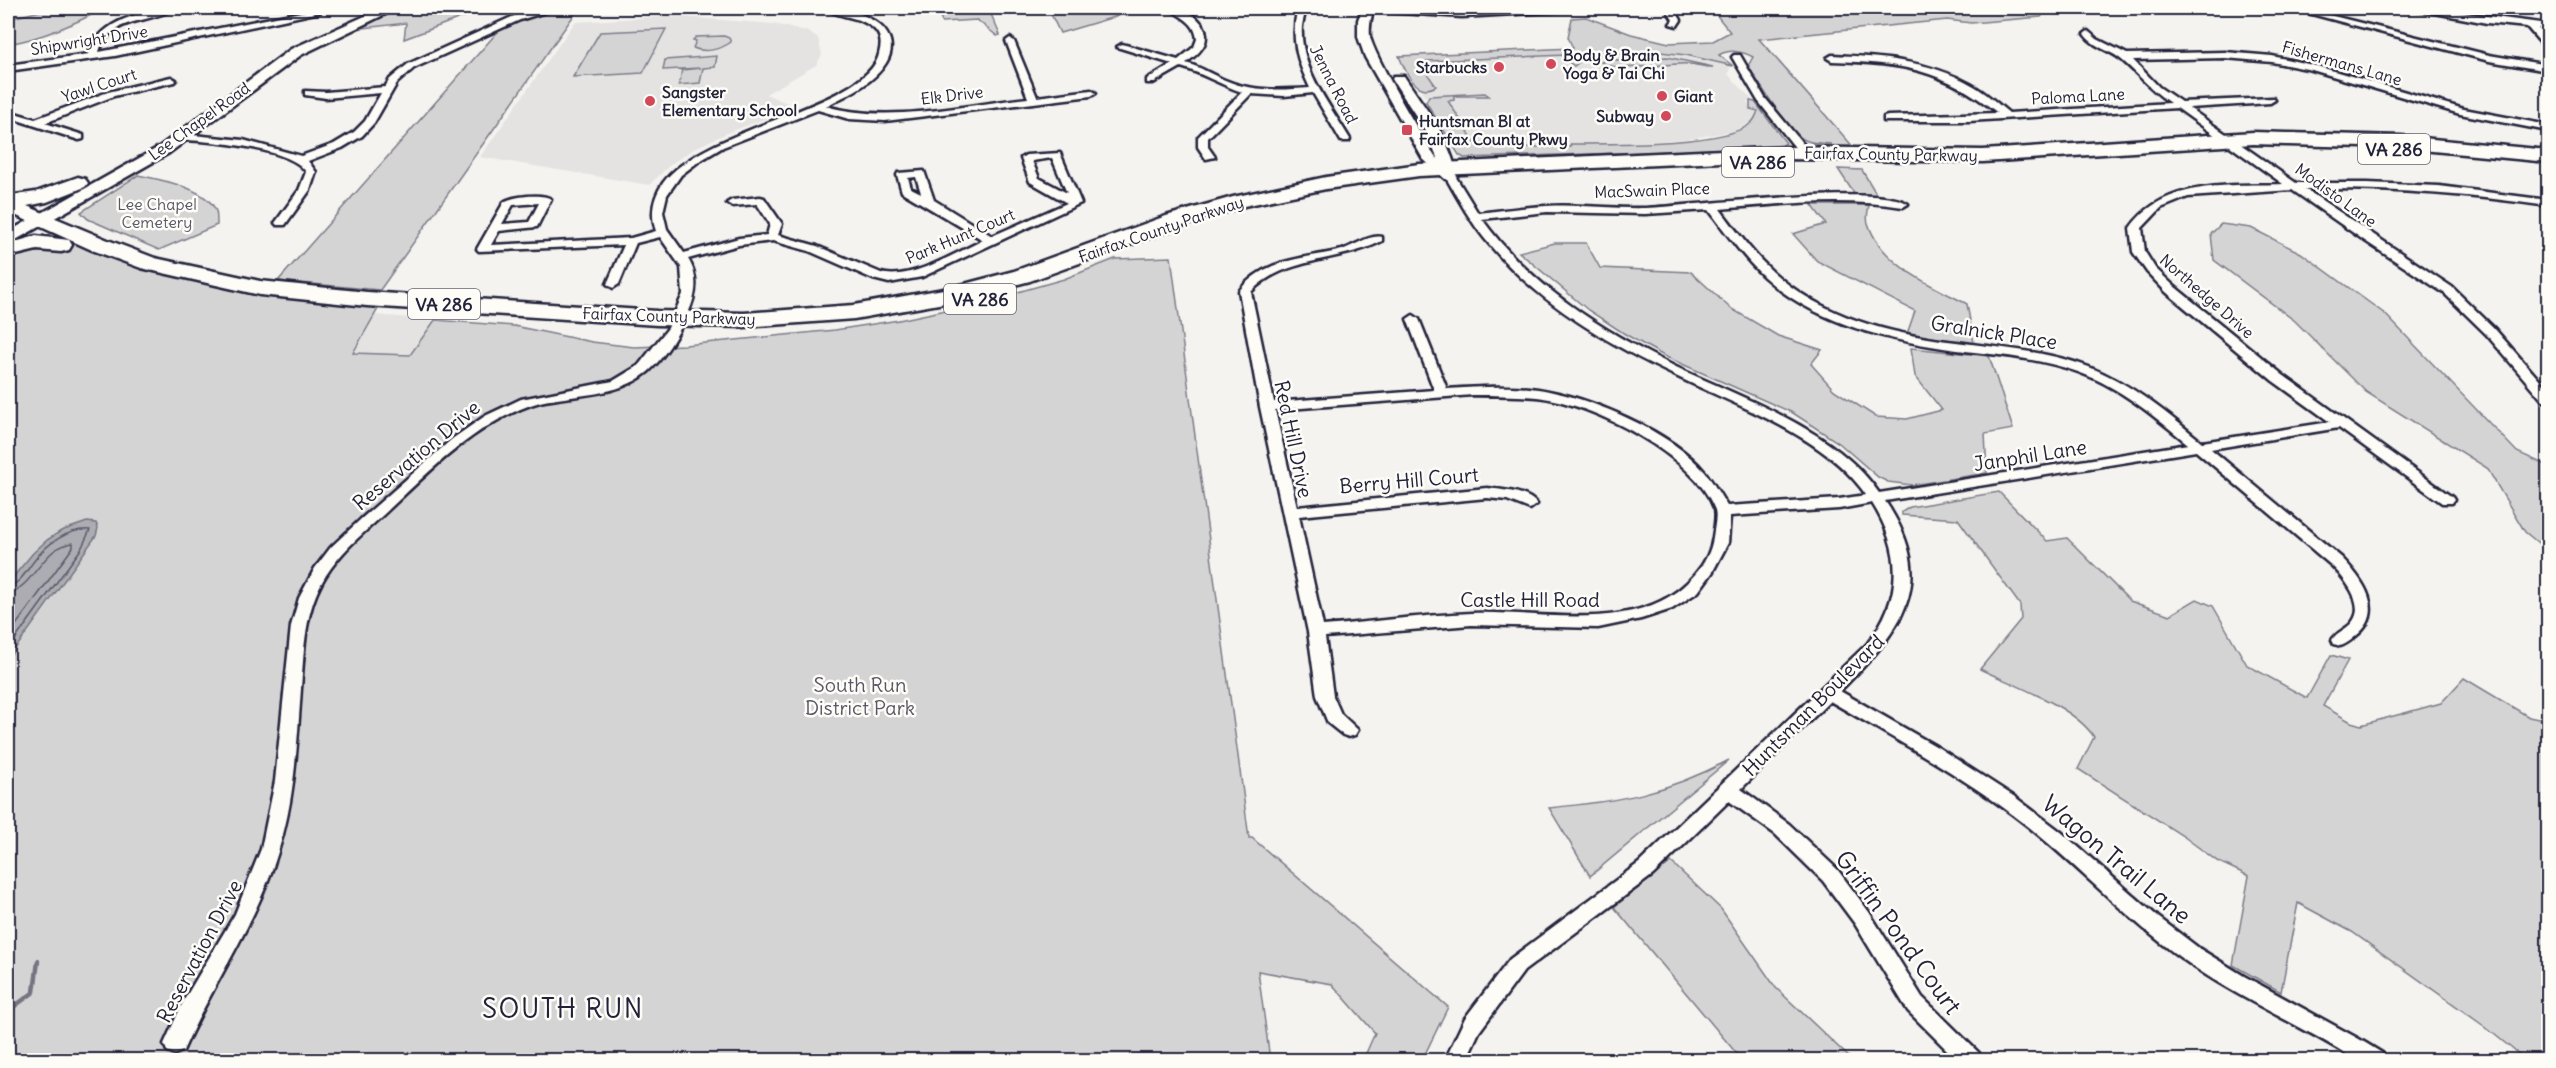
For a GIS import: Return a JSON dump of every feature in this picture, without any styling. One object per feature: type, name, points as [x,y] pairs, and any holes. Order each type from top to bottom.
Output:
[{"type":"highway","name":"Fairfax County Parkway","points":[[15,219],[60,245],[116,267],[161,281],[255,300],[325,308],[774,330],[844,324],[927,311],[1022,288],[1183,229],[1253,208],[1342,189],[1446,171],[1805,153],[1968,156],[2234,143],[2376,141],[2548,156]]},
{"type":"highway","name":"Fairfax County Parkway","points":[[1446,171],[1789,161],[1979,164],[2234,143],[2392,149],[2548,163]]},
{"type":"highway","points":[[15,219],[40,198],[78,183]]},
{"type":"highway","name":"Fairfax County Parkway","points":[[15,219],[149,263],[269,289],[674,325]]},
{"type":"highway","points":[[8,251],[36,243],[60,245]]},
{"type":"main road","name":"Lee Chapel Road","points":[[78,183],[167,133],[274,56],[377,8]]},
{"type":"main road","name":"Lee Chapel Road","points":[[15,219],[183,137],[280,62],[330,31],[392,8]]},
{"type":"main road","name":"Huntsman Boulevard","points":[[1376,8],[1364,20],[1364,37],[1371,57],[1430,159],[1446,171]]},
{"type":"street","points":[[93,57],[101,38],[109,31],[132,20],[171,8]]},
{"type":"street","points":[[301,160],[330,150],[358,134],[369,123],[387,90],[401,74],[422,60],[517,18],[554,8]]},
{"type":"street","points":[[495,228],[483,249],[631,241],[662,232],[657,220],[659,200],[670,181],[690,162],[729,140],[819,107],[863,80],[878,65],[885,52],[885,40],[879,30],[867,20],[828,8]]},
{"type":"street","points":[[849,13],[863,8]]},
{"type":"street","points":[[1150,81],[1180,63],[1199,48],[1203,35],[1197,22],[1173,8]]},
{"type":"street","name":"Jenna Road","points":[[1302,8],[1296,28],[1298,49],[1346,139]]},
{"type":"street","points":[[1376,8],[1467,11],[1568,8]]},
{"type":"street","points":[[1670,8],[1677,16],[1674,24]]},
{"type":"street","points":[[2293,8],[2489,58],[2548,68]]},
{"type":"street","points":[[2413,8],[2548,27]]},
{"type":"street","points":[[1467,11],[1470,29]]},
{"type":"street","name":"Shipwright Drive","points":[[8,68],[93,57],[316,12]]},
{"type":"street","points":[[2531,26],[2548,46]]},
{"type":"street","name":"Modisto Lane","points":[[2088,34],[2094,41],[2125,57],[2149,83],[2369,239],[2457,298],[2548,398]]},
{"type":"street","points":[[1010,41],[1034,100]]},
{"type":"street","points":[[1122,47],[1180,63],[1202,71],[1223,83],[1248,91],[1284,93],[1318,90]]},
{"type":"street","name":"Fishermans Lane","points":[[2125,57],[2224,55],[2278,60],[2314,68],[2451,109],[2548,128]]},
{"type":"street","points":[[1737,57],[1761,99],[1805,153]]},
{"type":"street","points":[[1832,58],[1890,61],[1936,72],[1968,86],[2006,116]]},
{"type":"street","name":"Yawl Court","points":[[37,122],[111,94],[171,80]]},
{"type":"street","points":[[308,93],[326,95],[387,90]]},
{"type":"street","points":[[1210,157],[1203,147],[1203,137],[1248,91]]},
{"type":"street","name":"Elk Drive","points":[[819,107],[849,116],[885,118],[1091,93]]},
{"type":"street","name":"Paloma Lane","points":[[1888,119],[1934,120],[2270,100]]},
{"type":"street","points":[[8,114],[79,137]]},
{"type":"street","points":[[183,137],[241,141],[301,160],[311,171],[311,179],[281,223]]},
{"type":"street","points":[[1056,154],[1076,203],[1034,180],[1026,158],[1056,154]]},
{"type":"street","name":"Huntsman Boulevard","points":[[1446,171],[1474,217],[1507,255],[1586,321],[1640,354],[1800,431],[1842,461],[1878,498],[1897,536],[1904,564],[1901,597],[1895,617],[1882,637],[1829,692],[1646,868],[1543,944],[1514,969],[1472,1025],[1455,1060]]},
{"type":"street","name":"Northedge Drive","points":[[2447,500],[2278,378],[2164,283],[2145,264],[2136,241],[2136,228],[2152,209],[2173,199],[2208,192],[2296,186],[2342,184],[2419,187],[2548,203]]},
{"type":"street","name":"MacSwain Place","points":[[1474,217],[1548,209],[1634,211],[1845,199],[1874,199],[1903,204]]},
{"type":"street","points":[[732,203],[760,200],[776,224],[771,238]]},
{"type":"street","points":[[929,202],[992,241]]},
{"type":"street","name":"Park Hunt Court","points":[[682,257],[771,238],[794,242],[863,271],[889,279],[918,274],[1076,203]]},
{"type":"street","name":"Gralnick Place","points":[[1711,206],[1769,275],[1814,306],[1857,324],[1904,338],[2010,350],[2075,366],[2134,395],[2200,447],[2337,562],[2350,576],[2364,604],[2363,617],[2360,624],[2340,640]]},
{"type":"street","name":"Reservation Drive","points":[[175,1044],[185,1017],[243,918],[269,854],[285,780],[300,614],[312,584],[350,537],[480,424],[530,401],[625,381],[648,364],[687,303],[690,287],[687,264],[662,232]]},
{"type":"street","name":"Red Hill Drive","points":[[1349,730],[1334,718],[1325,696],[1316,632],[1267,407],[1245,291],[1262,274],[1307,260],[1357,250],[1378,239]]},
{"type":"street","points":[[613,284],[631,241]]},
{"type":"street","points":[[1413,319],[1442,394]]},
{"type":"street","points":[[1267,407],[1473,391],[1537,393],[1573,401],[1609,415],[1647,434],[1675,453],[1699,474],[1723,511]]},
{"type":"street","name":"Janphil Lane","points":[[1723,511],[1752,512],[1839,504],[2341,424]]},
{"type":"street","name":"Berry Hill Court","points":[[1290,512],[1487,493],[1510,496],[1530,504]]},
{"type":"street","name":"Castle Hill Road","points":[[1316,632],[1470,619],[1520,618],[1598,622],[1635,615],[1666,605],[1692,588],[1707,569],[1720,543],[1723,511]]},
{"type":"street","name":"Wagon Trail Lane","points":[[1829,692],[2007,800],[2066,847],[2142,917],[2194,957],[2331,1033],[2374,1060]]},
{"type":"street","name":"Griffin Pond Court","points":[[1728,790],[1782,829],[1830,875],[1862,918],[1915,1004],[1971,1060]]},
{"type":"shaded area","name":"Sangster Elementary School","points":[[670,16],[773,24],[806,31],[818,38],[822,55],[816,65],[766,94],[796,107],[697,147],[671,164],[649,185],[480,157],[575,22]]},
{"type":"shaded area","points":[[1651,52],[1686,55],[1731,65],[1728,74],[1752,100],[1747,101],[1750,109],[1757,110],[1753,121],[1734,131],[1687,139],[1591,146],[1571,144],[1571,147],[1483,147],[1476,145],[1448,100],[1424,96],[1421,90],[1433,88],[1421,65],[1427,61]]},
{"type":"shaded area","points":[[375,315],[435,320],[410,355],[352,353]]},
{"type":"green space","points":[[52,8],[105,8],[58,30],[8,44],[8,19]]},
{"type":"green space","points":[[398,8],[487,8],[404,39],[406,23],[346,30]]},
{"type":"green space","points":[[487,8],[579,8],[380,290],[278,281],[516,11]]},
{"type":"green space","points":[[922,8],[999,8],[990,12],[1000,35],[997,36],[977,20],[942,22],[940,16]]},
{"type":"green space","points":[[1048,8],[1098,8],[1118,16],[1060,33]]},
{"type":"green space","points":[[1711,8],[2048,8],[2041,17],[1971,23],[1947,20],[1759,39],[1855,149],[1827,149],[1809,144],[1831,144],[1809,142],[1797,134],[1789,126],[1748,66],[1753,57],[1740,52],[1731,51],[1719,55],[1733,66],[1686,55],[1660,52],[1572,56],[1582,60],[1574,66],[1567,61],[1569,60],[1566,55],[1427,61],[1421,65],[1436,86],[1429,89],[1418,86],[1413,81],[1399,56],[1573,48],[1568,37],[1572,18],[1586,17],[1631,34],[1669,43],[1713,41],[1730,32]]},
{"type":"green space","points":[[666,29],[643,73],[573,77],[600,32]]},
{"type":"green space","points":[[724,36],[731,42],[722,47],[712,50],[693,48],[696,41],[693,40],[696,37]]},
{"type":"green space","points":[[717,56],[715,67],[703,68],[700,83],[679,85],[682,70],[701,68],[663,70],[665,60]]},
{"type":"green space","points":[[1667,57],[1713,67],[1679,64],[1629,68],[1607,65],[1599,61]]},
{"type":"green space","points":[[1485,93],[1489,96],[1454,96],[1454,100],[1448,101],[1476,144],[1482,144],[1483,147],[1570,147],[1571,144],[1665,142],[1718,136],[1738,131],[1752,122],[1758,111],[1750,109],[1750,101],[1755,102],[1786,143],[1778,148],[1464,158],[1459,155],[1426,102],[1429,96]]},
{"type":"green space","points":[[1838,169],[1862,170],[1877,195],[1855,195]]},
{"type":"green space","name":"Lee Chapel Cemetery","points":[[138,175],[170,182],[203,196],[216,211],[217,225],[159,250],[88,219],[81,212]]},
{"type":"green space","points":[[1812,205],[1869,205],[1868,223],[1884,251],[1923,281],[1967,304],[1974,343],[1907,334],[1915,311],[1817,261],[1793,234],[1826,224]]},
{"type":"green space","name":"South Run District Park","points":[[62,224],[162,263],[258,292],[379,307],[353,353],[410,355],[435,320],[514,326],[592,342],[634,347],[685,345],[835,330],[899,320],[979,303],[1064,279],[1115,259],[1171,257],[1249,838],[1252,838],[1448,1007],[1422,1060],[1363,1060],[1375,1033],[1332,984],[1258,971],[1270,1060],[8,1060],[8,260],[32,250]]},
{"type":"green space","points":[[2221,224],[2251,228],[2301,253],[2385,314],[2517,452],[2548,466],[2548,551],[2525,532],[2487,468],[2366,392],[2295,321],[2214,260],[2211,234]]},
{"type":"green space","points":[[1555,243],[1586,243],[1600,268],[1691,272],[1730,308],[1778,336],[1822,350],[1811,364],[1834,390],[1876,417],[1907,419],[1942,410],[1915,376],[1911,348],[1989,356],[2013,429],[1985,434],[1987,473],[1912,485],[1888,482],[1878,477],[1839,443],[1793,413],[1664,356],[1625,334],[1588,310],[1519,252]]},
{"type":"green space","points":[[1999,492],[2047,541],[2067,538],[2130,601],[2170,615],[2197,599],[2213,606],[2247,665],[2307,698],[2331,655],[2348,660],[2323,706],[2351,722],[2361,725],[2441,703],[2464,678],[2529,717],[2548,721],[2548,1060],[2526,1060],[2484,1026],[2352,932],[2298,903],[2281,992],[2233,965],[2249,876],[2217,861],[2183,836],[2078,769],[2094,737],[2085,726],[2042,697],[1980,669],[2021,619],[2020,605],[1958,519],[1902,515],[1902,512],[1910,507]]},
{"type":"green space","points":[[1729,760],[1590,876],[1549,808],[1641,794],[1684,781]]},
{"type":"green space","points":[[1671,862],[1721,909],[1776,988],[1852,1060],[1742,1060],[1614,907]]},
{"type":"water","points":[[87,522],[96,523],[98,528],[96,536],[8,659],[8,583],[47,540],[61,531]]},
{"type":"waterway","points":[[8,1011],[34,992],[38,961]]},
{"type":"place","name":"Body & Brain Yoga & Tai Chi","points":[[1551,64]]},
{"type":"place","name":"Starbucks","points":[[1499,67]]},
{"type":"place","name":"Giant","points":[[1662,96]]},
{"type":"place","name":"Sangster Elementary School","points":[[650,101]]},
{"type":"place","name":"Subway","points":[[1666,116]]},
{"type":"place","name":"Huntsman Bl at Fairfax County Pkwy","points":[[1407,130]]},
{"type":"district","name":"SOUTH RUN","points":[[563,1008]]}]
